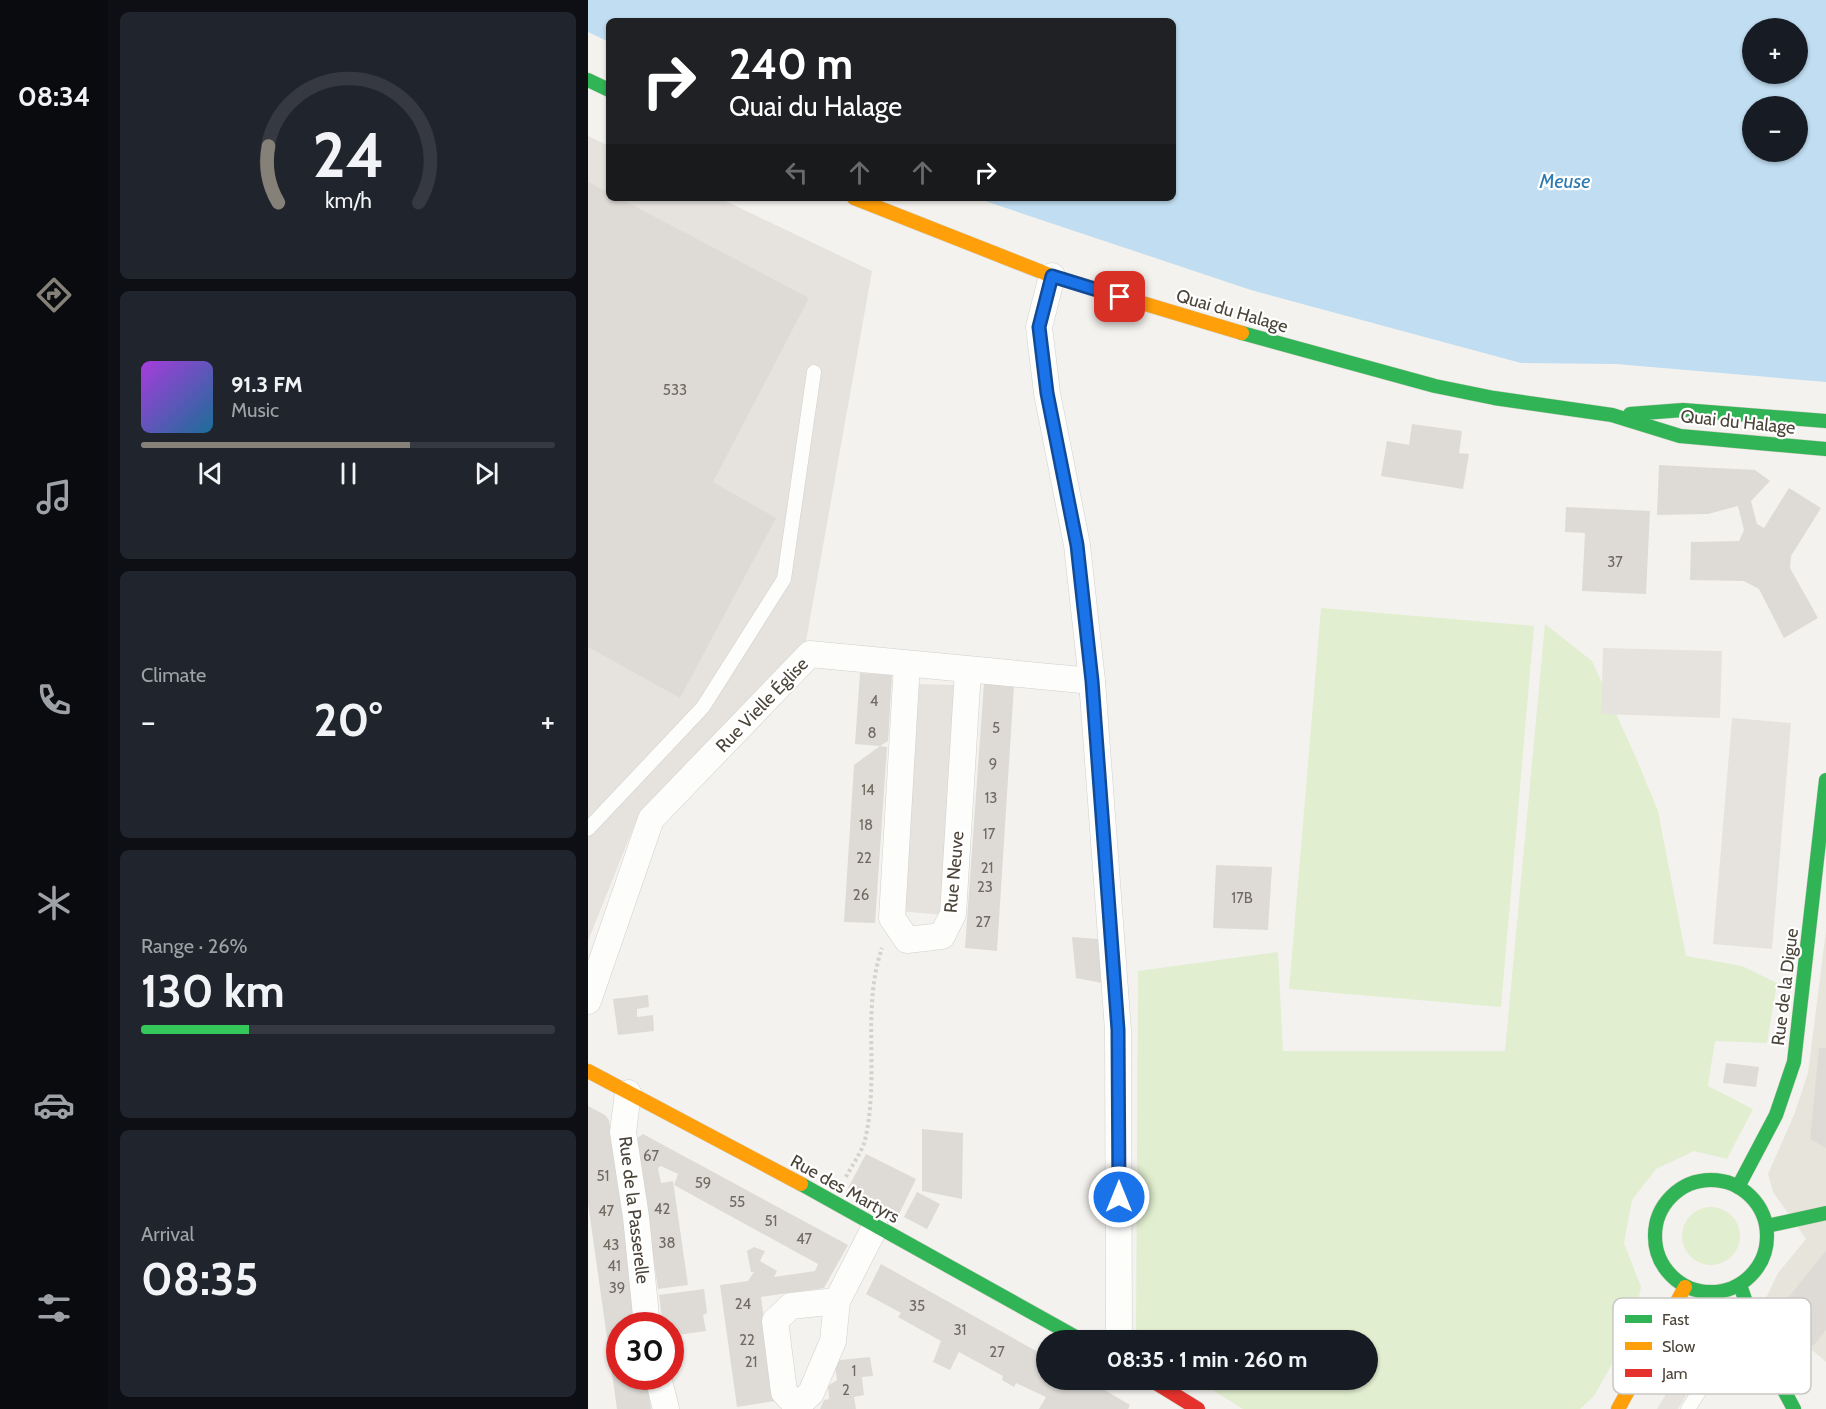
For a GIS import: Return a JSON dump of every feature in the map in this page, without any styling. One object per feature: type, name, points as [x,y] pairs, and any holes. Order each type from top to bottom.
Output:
[{"type":"street","points":[[588,80],[606,89]]},
{"type":"street","name":"Quai du Halage","points":[[862,201],[1052,276],[1273,342],[1435,386],[1494,398],[1612,415],[1680,436],[1826,449]]},
{"type":"street","points":[[1052,276],[1039,327],[1047,393],[1077,545],[1092,681],[1118,1030],[1119,1330]]},
{"type":"street","name":"Quai du Halage","points":[[1612,415],[1683,410],[1826,421]]},
{"type":"street","points":[[1796,447],[1817,465]]},
{"type":"street","name":"Rue Vielle Église","points":[[588,1001],[651,819],[810,654],[1092,681]]},
{"type":"street","points":[[892,918],[907,664]]},
{"type":"street","name":"Rue Neuve","points":[[892,918],[907,940],[942,936],[953,914],[968,670]]},
{"type":"street","name":"Rue de la Digue","points":[[1738,1187],[1776,1115],[1794,1062],[1826,780]]},
{"type":"street","name":"Rue des Martyrs","points":[[588,1071],[833,1201],[875,1227],[1063,1330]]},
{"type":"street","name":"Rue de la Passerelle","points":[[628,1093],[622,1132],[636,1217],[646,1312]]},
{"type":"street","points":[[1712,1180],[1738,1187],[1760,1208],[1767,1226],[1763,1256],[1740,1285],[1718,1293],[1685,1287],[1671,1277],[1661,1263],[1655,1248],[1655,1231],[1659,1215],[1668,1200],[1680,1189],[1695,1182],[1712,1180]]},
{"type":"street","points":[[1767,1226],[1826,1213]]},
{"type":"street","points":[[837,1301],[791,1306],[775,1321],[784,1392],[798,1407],[811,1394],[833,1341],[837,1301],[875,1227]]},
{"type":"street","points":[[1740,1285],[1744,1298]]},
{"type":"street","points":[[1679,1298],[1685,1287]]},
{"type":"street","points":[[661,1390],[666,1409]]},
{"type":"street","points":[[1167,1390],[1198,1409]]},
{"type":"street","points":[[1618,1409],[1626,1394]]},
{"type":"street","points":[[1783,1394],[1794,1409]]},
{"type":"lane","points":[[588,829],[703,707],[784,579],[814,372]]},
{"type":"lane","points":[[1688,1409],[1698,1394]]},
{"type":"path","points":[[833,1201],[864,1142],[869,1109],[874,973],[892,918]]},
{"type":"shaded area","points":[[588,136],[606,145],[606,201],[725,201],[872,271],[806,641],[636,821],[588,941]]},
{"type":"shaded area","points":[[1603,648],[1722,651],[1720,718],[1601,714]]},
{"type":"shaded area","points":[[916,684],[959,685],[944,915],[899,911]]},
{"type":"shaded area","points":[[1732,718],[1791,723],[1772,949],[1713,944]]},
{"type":"shaded area","points":[[1826,930],[1826,1362],[1811,1349],[1811,1298],[1766,1298],[1778,1273],[1806,1239],[1773,1192],[1768,1174],[1794,1115],[1808,1073]]},
{"type":"shaded area","points":[[1666,1394],[1687,1394],[1678,1409],[1657,1409]]},
{"type":"green space","points":[[1321,608],[1534,626],[1501,1007],[1289,989]]},
{"type":"green space","points":[[1545,624],[1592,661],[1637,760],[1658,811],[1686,956],[1742,966],[1777,983],[1767,1043],[1715,1041],[1708,1086],[1753,1109],[1727,1159],[1694,1151],[1656,1169],[1632,1200],[1624,1243],[1641,1287],[1639,1298],[1613,1298],[1613,1362],[1594,1396],[1580,1409],[1243,1409],[1212,1390],[1378,1390],[1378,1330],[1136,1330],[1138,971],[1278,952],[1283,1051],[1505,1051]]},
{"type":"green space","points":[[1711,1207],[1722,1209],[1735,1220],[1740,1236],[1738,1247],[1727,1260],[1711,1265],[1700,1263],[1687,1252],[1682,1236],[1684,1225],[1695,1212]]},
{"type":"water","name":"Meuse","points":[[588,0],[1826,0],[1826,382],[1616,364],[1521,363],[1251,290],[985,201],[1176,201],[1176,18],[606,18],[606,41],[588,32]]},
{"type":"building","points":[[588,182],[606,191],[606,201],[625,201],[809,298],[713,482],[776,518],[680,698],[588,647]]},
{"type":"building","points":[[1412,424],[1462,431],[1459,453],[1469,454],[1463,489],[1381,476],[1387,441],[1409,445]]},
{"type":"building","points":[[1659,465],[1755,470],[1770,481],[1751,501],[1757,524],[1764,528],[1789,488],[1821,508],[1791,556],[1790,568],[1818,618],[1784,638],[1759,589],[1744,581],[1690,580],[1691,542],[1739,541],[1744,530],[1738,506],[1708,514],[1657,515]]},
{"type":"building","points":[[1566,507],[1650,511],[1646,594],[1582,591],[1585,533],[1565,532]]},
{"type":"building","points":[[860,673],[892,675],[888,741],[880,746],[855,744]]},
{"type":"building","points":[[984,683],[1014,685],[997,951],[965,948]]},
{"type":"building","points":[[880,746],[887,747],[875,923],[844,922],[854,765]]},
{"type":"building","points":[[1216,865],[1272,867],[1268,930],[1213,928]]},
{"type":"building","points":[[1072,937],[1098,939],[1102,983],[1076,978]]},
{"type":"building","points":[[648,995],[649,1007],[637,1009],[637,1017],[653,1015],[654,1031],[618,1035],[613,999]]},
{"type":"building","points":[[1819,1048],[1826,1048],[1826,1148],[1810,1139]]},
{"type":"building","points":[[1726,1063],[1759,1067],[1756,1087],[1723,1083]]},
{"type":"building","points":[[588,1106],[605,1115],[609,1120],[637,1312],[606,1312],[606,1331],[588,1203]]},
{"type":"building","points":[[922,1129],[963,1133],[962,1199],[922,1191]]},
{"type":"building","points":[[643,1134],[848,1245],[824,1288],[761,1297],[775,1401],[737,1407],[720,1285],[748,1281],[754,1272],[751,1272],[747,1251],[754,1247],[765,1251],[760,1261],[777,1271],[774,1277],[815,1271],[818,1264],[674,1185],[678,1174],[661,1166],[658,1168],[661,1183],[673,1181],[688,1285],[658,1289],[636,1139]]},
{"type":"building","points":[[866,1154],[916,1179],[899,1214],[848,1188]]},
{"type":"building","points":[[917,1192],[940,1204],[927,1229],[904,1217]]},
{"type":"building","points":[[1826,1251],[1826,1330],[1813,1346],[1811,1344],[1811,1298],[1788,1298]]},
{"type":"building","points":[[881,1264],[1036,1351],[1036,1390],[1105,1390],[1130,1405],[1128,1409],[1039,1409],[1046,1397],[1016,1383],[1014,1387],[1002,1380],[1003,1376],[959,1352],[950,1370],[933,1362],[941,1341],[898,1317],[901,1313],[866,1294]]},
{"type":"building","points":[[704,1289],[707,1313],[703,1315],[706,1331],[684,1334],[684,1312],[661,1312],[659,1295]]},
{"type":"building","points":[[870,1357],[873,1376],[862,1377],[864,1395],[854,1397],[856,1409],[820,1409],[824,1400],[829,1399],[828,1386],[837,1380],[835,1366],[840,1360]]},
{"type":"building","points":[[614,1390],[648,1390],[651,1409],[617,1409]]},
{"type":"traffic: fast","points":[[588,80],[606,89]]},
{"type":"traffic: fast","points":[[1242,333],[1435,386],[1494,398],[1612,415],[1680,436],[1826,449]]},
{"type":"traffic: fast","points":[[1630,414],[1683,410],[1826,421]]},
{"type":"traffic: fast","points":[[1738,1187],[1776,1115],[1794,1062],[1826,780]]},
{"type":"traffic: fast","points":[[1711,1180],[1732,1184],[1751,1196],[1763,1215],[1767,1236],[1763,1257],[1751,1276],[1732,1288],[1711,1292],[1690,1288],[1671,1276],[1659,1257],[1655,1236],[1659,1215],[1671,1196],[1690,1184],[1711,1180]]},
{"type":"traffic: fast","points":[[801,1184],[1063,1330]]},
{"type":"traffic: fast","points":[[1767,1226],[1826,1213]]},
{"type":"traffic: fast","points":[[1740,1285],[1744,1298]]},
{"type":"traffic: fast","points":[[1786,1394],[1794,1409]]},
{"type":"traffic: slow","points":[[862,201],[1052,276],[1242,333]]},
{"type":"traffic: slow","points":[[588,1071],[801,1184]]},
{"type":"traffic: slow","points":[[1679,1298],[1685,1287]]},
{"type":"traffic: slow","points":[[1618,1409],[1626,1394]]},
{"type":"traffic: jam","points":[[1167,1390],[1198,1409]]},
{"type":"route","points":[[1119,1197],[1118,1030],[1092,681],[1077,545],[1066,477],[1047,393],[1039,327],[1052,276],[1120,297]]}]
